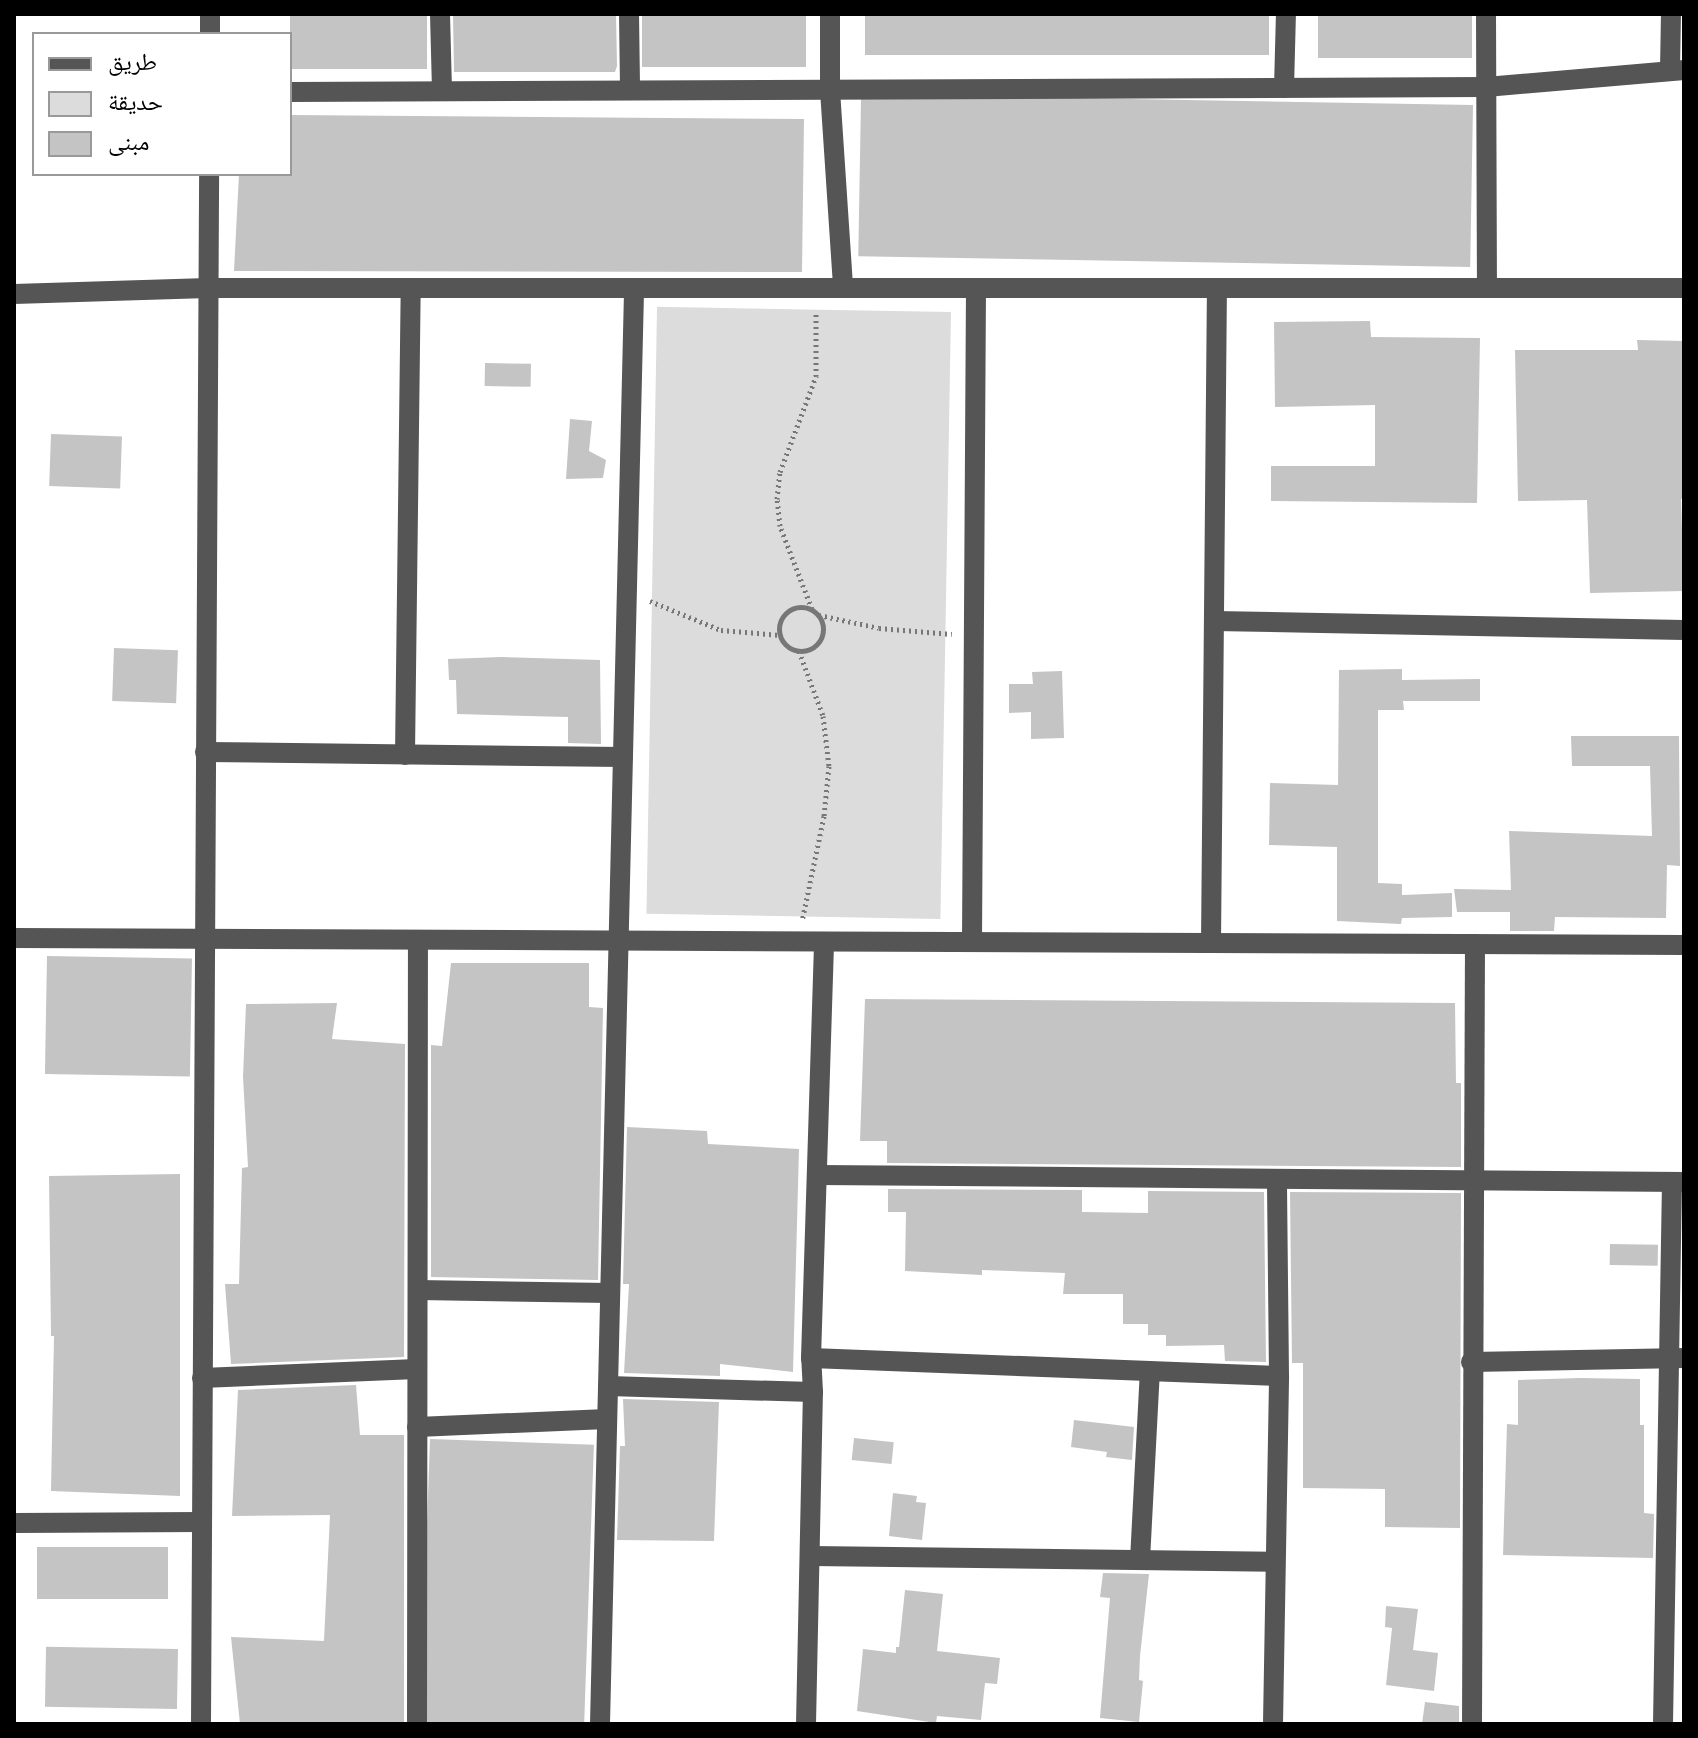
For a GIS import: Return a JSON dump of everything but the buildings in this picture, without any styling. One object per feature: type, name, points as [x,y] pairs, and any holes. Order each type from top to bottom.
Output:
[{"type":"street","points":[[440,14],[442,91]]},
{"type":"street","points":[[629,14],[630,90]]},
{"type":"street","points":[[830,14],[830,90],[843,288]]},
{"type":"street","points":[[1284,88],[1286,14]]},
{"type":"street","points":[[1486,14],[1487,288]]},
{"type":"street","points":[[292,92],[1486,87],[1677,70],[1671,14]]},
{"type":"street","points":[[201,1724],[209,176]]},
{"type":"street","points":[[14,294],[208,288],[1684,288]]},
{"type":"street","points":[[405,755],[411,288]]},
{"type":"street","points":[[600,1724],[634,288]]},
{"type":"street","points":[[972,942],[976,288]]},
{"type":"street","points":[[1211,943],[1217,288]]},
{"type":"street","points":[[1214,621],[1684,630]]},
{"type":"street","points":[[205,752],[623,757]]},
{"type":"street","points":[[14,938],[1684,945]]},
{"type":"street","points":[[417,1724],[418,940]]},
{"type":"street","points":[[806,1724],[811,1556],[811,1358],[824,942]]},
{"type":"street","points":[[1472,1724],[1471,1181],[1475,944]]},
{"type":"street","points":[[818,1175],[1678,1182],[1676,1358],[1663,1724]]},
{"type":"street","points":[[1273,1724],[1279,1376],[1277,1179]]},
{"type":"street","points":[[418,1290],[610,1293]]},
{"type":"street","points":[[811,1358],[1279,1376]]},
{"type":"street","points":[[1471,1362],[1676,1358]]},
{"type":"street","points":[[202,1378],[417,1369]]},
{"type":"street","points":[[1140,1560],[1150,1371]]},
{"type":"street","points":[[608,1386],[813,1392]]},
{"type":"street","points":[[417,1427],[607,1419]]},
{"type":"street","points":[[14,1523],[202,1522]]},
{"type":"street","points":[[811,1556],[1275,1562]]},
{"type":"path","points":[[816,287],[816,376],[780,472],[777,499],[780,526],[812,609],[819,615],[889,630],[975,635]]},
{"type":"path","points":[[640,596],[721,630],[780,635]]},
{"type":"path","points":[[797,942],[824,816],[829,766],[823,716],[799,651],[784,643],[780,635],[782,618],[787,611],[795,607],[812,609]]},
{"type":"path","points":[[799,651],[815,646],[821,639],[824,631],[819,615]]},
{"type":"green space","points":[[657,307],[951,312],[940,919],[646,914]]}]
